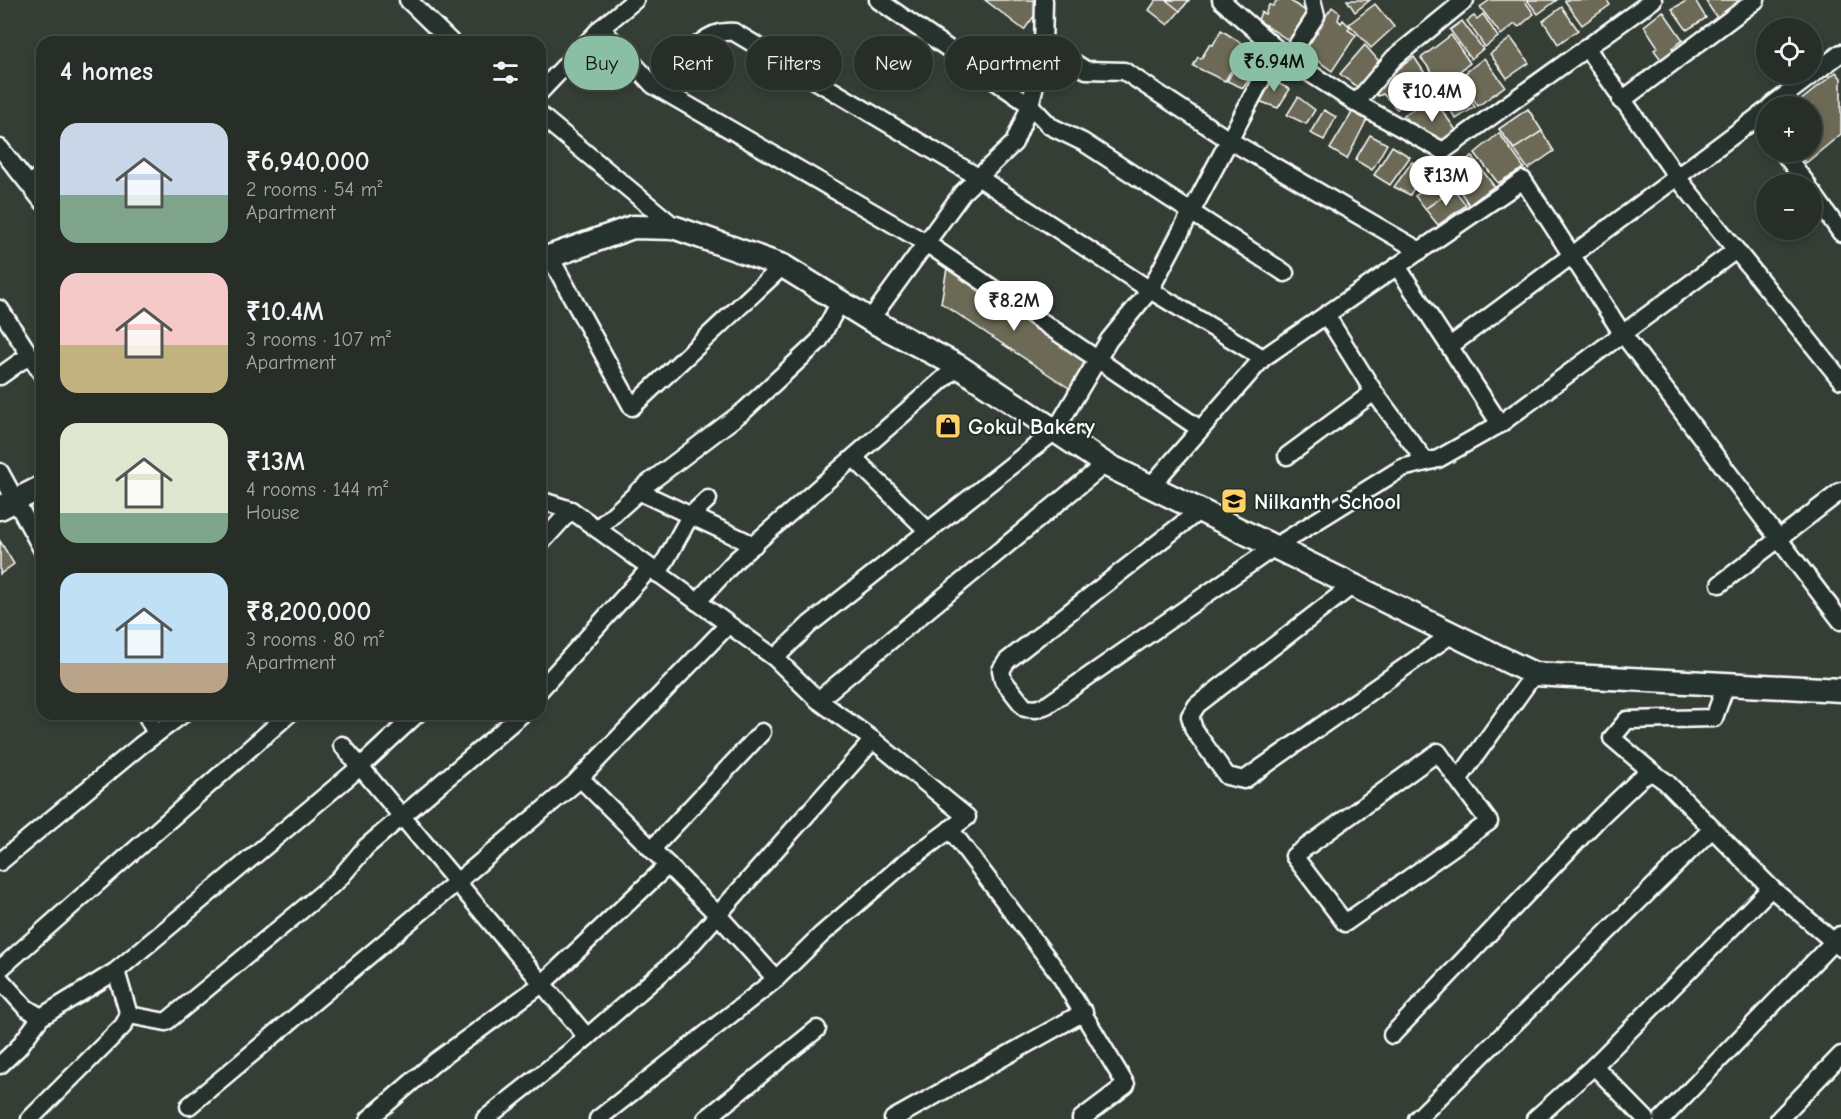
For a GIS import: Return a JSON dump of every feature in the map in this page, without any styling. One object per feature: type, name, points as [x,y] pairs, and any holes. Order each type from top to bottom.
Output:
[{"type":"main road","points":[[546,258],[633,227],[676,228],[783,266],[870,320],[958,366],[1105,464],[1534,674],[1841,690]]},
{"type":"main road","points":[[8,504],[36,489]]},
{"type":"street","points":[[546,86],[600,28],[636,0]]},
{"type":"street","points":[[878,0],[1030,105],[1050,126],[1083,142],[1285,273]]},
{"type":"street","points":[[1042,36],[1044,0]]},
{"type":"street","points":[[1221,0],[1282,55],[1356,103],[1443,151],[1653,0]]},
{"type":"street","points":[[775,658],[810,624],[1055,431],[1109,340],[1150,290],[1229,140],[1282,55],[1316,16],[1312,0]]},
{"type":"street","points":[[1356,103],[1394,58],[1465,0]]},
{"type":"street","points":[[1622,101],[1756,0]]},
{"type":"street","points":[[411,1],[445,36]]},
{"type":"street","points":[[600,28],[651,83]]},
{"type":"street","points":[[709,36],[724,31],[734,32],[978,177],[1150,290],[1263,358]]},
{"type":"street","points":[[1586,47],[1677,177],[1835,376]]},
{"type":"street","points":[[1789,96],[1841,53]]},
{"type":"street","points":[[1081,67],[1086,70],[1124,71],[1229,140],[1420,251]]},
{"type":"street","points":[[666,90],[783,158],[831,190],[926,243],[1200,429]]},
{"type":"street","points":[[870,320],[963,192],[1014,143],[1034,90]]},
{"type":"street","points":[[546,120],[676,228]]},
{"type":"street","points":[[1450,345],[1677,177],[1756,122]]},
{"type":"street","points":[[0,148],[36,179]]},
{"type":"street","points":[[1150,487],[1263,358],[1523,180],[1570,257],[1622,333],[1841,621]]},
{"type":"street","points":[[1822,206],[1841,233]]},
{"type":"street","points":[[1200,510],[1007,661],[1001,670],[1003,680],[1025,708],[1036,709],[1047,705],[1273,548],[1402,468],[1438,459],[1500,424],[1736,250]]},
{"type":"street","points":[[546,260],[632,407],[783,266]]},
{"type":"street","points":[[1397,266],[1500,424]]},
{"type":"street","points":[[597,529],[638,492],[745,410],[786,372],[819,340],[840,302]]},
{"type":"street","points":[[0,309],[36,365]]},
{"type":"street","points":[[1326,315],[1374,392],[1426,462]]},
{"type":"street","points":[[0,376],[21,361],[31,357]]},
{"type":"street","points":[[697,602],[754,544],[855,459],[958,366]]},
{"type":"street","points":[[1287,456],[1374,392]]},
{"type":"street","points":[[855,459],[928,531]]},
{"type":"street","points":[[818,700],[1105,464]]},
{"type":"street","points":[[0,472],[8,504],[36,541]]},
{"type":"street","points":[[1720,584],[1841,491]]},
{"type":"street","points":[[638,492],[754,544]]},
{"type":"street","points":[[546,684],[654,571],[690,516],[708,500]]},
{"type":"street","points":[[546,502],[571,510],[775,658],[818,700],[873,740],[967,817],[902,865],[821,935],[776,979],[605,1117]]},
{"type":"street","points":[[546,537],[571,510]]},
{"type":"street","points":[[1353,585],[1197,705],[1190,716],[1194,730],[1227,776],[1235,780],[1244,780],[1251,776],[1452,634]]},
{"type":"street","points":[[189,1106],[458,883],[580,778],[728,625]]},
{"type":"street","points":[[1458,780],[1534,674]]},
{"type":"street","points":[[1662,1119],[1839,941],[1772,888],[1666,782],[1612,738],[1627,720],[1714,718],[1726,685]]},
{"type":"street","points":[[149,720],[156,734]]},
{"type":"street","points":[[0,862],[175,720]]},
{"type":"street","points":[[0,969],[282,720]]},
{"type":"street","points":[[0,1065],[18,1048],[41,1017],[116,970],[360,766],[410,720]]},
{"type":"street","points":[[129,1015],[166,1022],[338,880],[366,847],[513,720]]},
{"type":"street","points":[[652,849],[762,732]]},
{"type":"street","points":[[485,1119],[587,1037],[682,956],[873,740]]},
{"type":"street","points":[[342,745],[587,1037]]},
{"type":"street","points":[[1438,752],[1458,780],[1490,822],[1345,922],[1294,856],[1438,752]]},
{"type":"street","points":[[1392,1035],[1600,817],[1641,778],[1652,772]]},
{"type":"street","points":[[580,778],[718,915],[776,979]]},
{"type":"street","points":[[950,829],[1060,975],[1126,1085],[1081,1119]]},
{"type":"street","points":[[1418,1119],[1712,829]]},
{"type":"street","points":[[369,1119],[435,1062],[542,984],[668,866]]},
{"type":"street","points":[[1535,1119],[1594,1066],[1772,888]]},
{"type":"street","points":[[30,1119],[123,1026],[129,1015],[116,970]]},
{"type":"street","points":[[0,979],[26,1008],[41,1017]]},
{"type":"street","points":[[894,1119],[1084,1012]]},
{"type":"street","points":[[706,1119],[817,1029]]},
{"type":"street","points":[[1779,1119],[1841,1055]]},
{"type":"street","points":[[1594,1066],[1646,1119]]},
{"type":"building","points":[[985,0],[1038,0],[1043,4],[1024,30]]},
{"type":"building","points":[[1156,0],[1189,0],[1168,25],[1149,10]]},
{"type":"building","points":[[1166,0],[1189,0],[1180,11]]},
{"type":"building","points":[[1277,0],[1289,0],[1312,15],[1294,44],[1258,20],[1261,12],[1265,14],[1269,5],[1273,6]]},
{"type":"building","points":[[1347,0],[1370,0],[1355,12]]},
{"type":"building","points":[[1490,0],[1524,0],[1534,14],[1519,27],[1515,24],[1501,35],[1480,7]]},
{"type":"building","points":[[1527,0],[1557,0],[1538,14]]},
{"type":"building","points":[[1566,0],[1607,0],[1610,5],[1582,25]]},
{"type":"building","points":[[1688,0],[1695,0],[1706,18],[1687,30],[1672,9]]},
{"type":"building","points":[[1705,0],[1737,0],[1742,7],[1721,24]]},
{"type":"building","points":[[1375,4],[1394,27],[1371,48],[1349,24]]},
{"type":"building","points":[[1332,7],[1340,13],[1338,20],[1341,23],[1343,20],[1350,27],[1348,30],[1356,35],[1332,71],[1303,50]]},
{"type":"building","points":[[1562,7],[1578,30],[1558,44],[1543,21]]},
{"type":"building","points":[[1663,11],[1683,40],[1672,48],[1675,52],[1662,61],[1654,50],[1658,47],[1644,26]]},
{"type":"building","points":[[1483,14],[1498,37],[1485,47],[1467,21],[1474,16],[1477,19]]},
{"type":"building","points":[[1462,21],[1483,49],[1471,59],[1450,30]]},
{"type":"building","points":[[1221,30],[1246,46],[1225,81],[1193,66],[1198,57],[1201,59],[1210,44],[1213,45]]},
{"type":"building","points":[[1451,35],[1470,63],[1442,85],[1421,58]]},
{"type":"building","points":[[1511,38],[1529,63],[1507,78],[1490,54]]},
{"type":"building","points":[[1365,45],[1383,66],[1361,90],[1340,74]]},
{"type":"building","points":[[1245,51],[1261,62],[1243,88],[1227,81]]},
{"type":"building","points":[[1414,57],[1433,85],[1397,109],[1383,94],[1378,96],[1372,90],[1395,67],[1398,69]]},
{"type":"building","points":[[1484,58],[1505,86],[1478,106],[1459,78]]},
{"type":"building","points":[[1836,72],[1841,78],[1841,134],[1822,150],[1822,96],[1806,96]]},
{"type":"building","points":[[1273,74],[1281,79],[1279,84],[1290,89],[1278,108],[1259,101]]},
{"type":"building","points":[[1459,82],[1475,107],[1456,119],[1439,93]]},
{"type":"building","points":[[1298,97],[1315,110],[1306,124],[1287,115]]},
{"type":"building","points":[[1433,98],[1458,133],[1443,147],[1436,145],[1429,133],[1418,132],[1407,124],[1411,123],[1404,115]]},
{"type":"building","points":[[1528,109],[1554,151],[1528,169],[1499,129]]},
{"type":"building","points":[[1528,109],[1542,131],[1514,149],[1499,129]]},
{"type":"building","points":[[1324,110],[1336,117],[1324,140],[1310,133]]},
{"type":"building","points":[[1353,111],[1367,119],[1347,159],[1330,149]]},
{"type":"building","points":[[1499,133],[1524,168],[1498,183],[1475,153]]},
{"type":"building","points":[[1370,135],[1387,144],[1372,170],[1355,160]]},
{"type":"building","points":[[1392,146],[1410,157],[1390,185],[1374,175]]},
{"type":"building","points":[[1472,156],[1494,186],[1469,205],[1448,173]]},
{"type":"building","points":[[1412,162],[1434,176],[1421,189],[1415,186],[1410,195],[1394,187]]},
{"type":"building","points":[[1444,176],[1454,189],[1425,209],[1415,196]]},
{"type":"building","points":[[1454,189],[1466,205],[1438,225],[1425,209]]},
{"type":"building","points":[[947,268],[1092,365],[1075,392],[941,303]]},
{"type":"building","points":[[0,541],[14,564],[0,574]]},
{"type":"place","name":"Gokul Bakery","points":[[948,426]]},
{"type":"place","name":"Nilkanth School","points":[[1234,501]]}]
